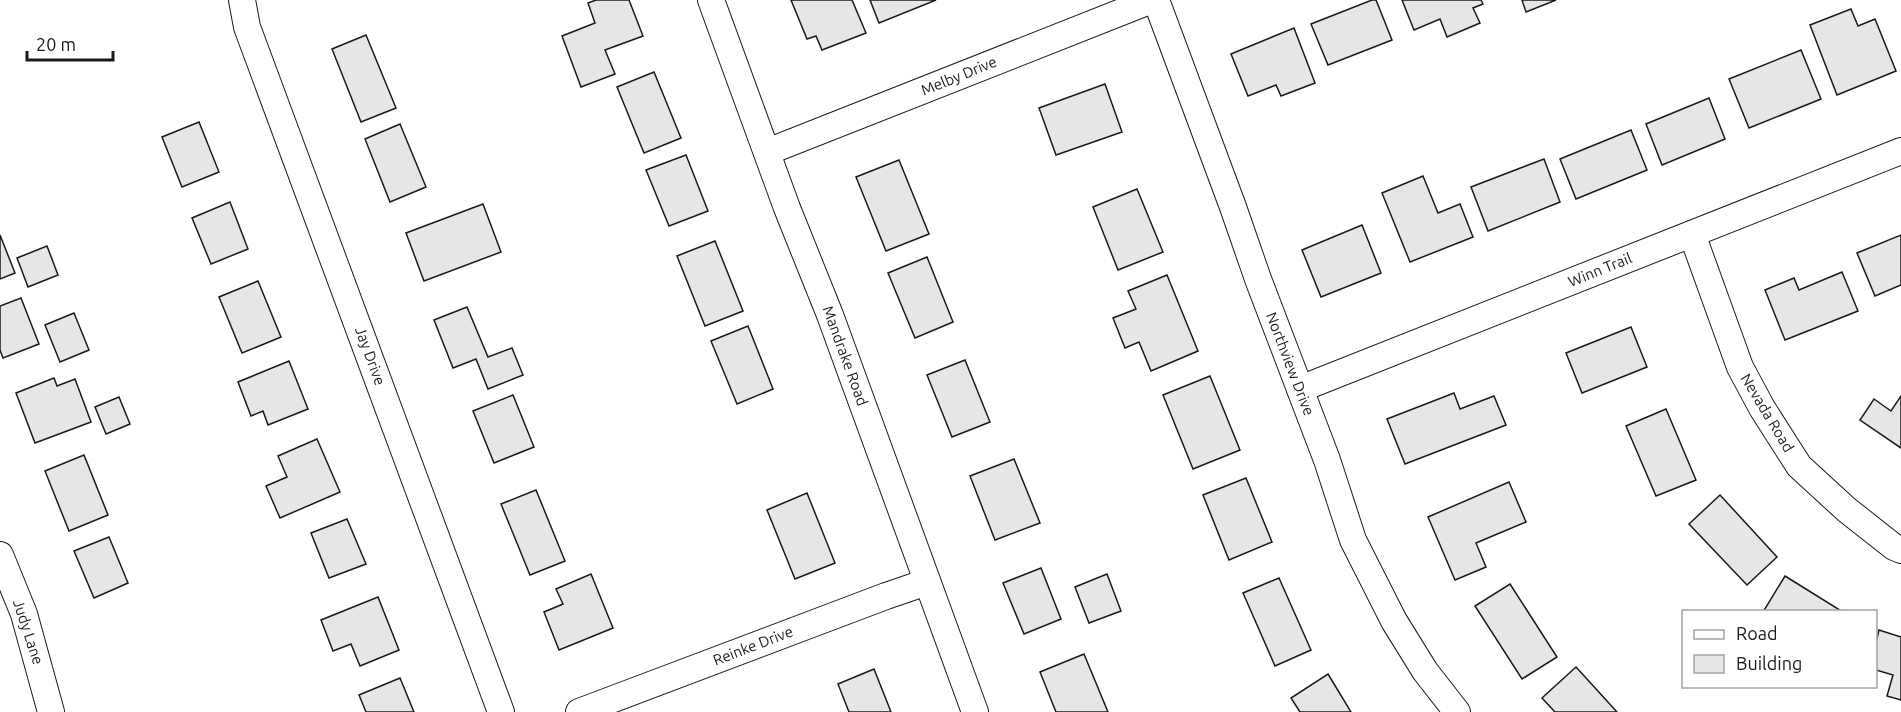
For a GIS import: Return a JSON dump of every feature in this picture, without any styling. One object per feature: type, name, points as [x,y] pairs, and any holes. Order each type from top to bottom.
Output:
[{"type":"street","name":"Jay Drive","points":[[242,0],[247,27],[501,712]]},
{"type":"street","name":"Mandrake Road","points":[[711,0],[830,315],[975,712]]},
{"type":"street","name":"Melby Drive","points":[[767,152],[1154,0]]},
{"type":"street","name":"Northview Drive","points":[[1154,0],[1327,460],[1353,540],[1394,621],[1425,671],[1457,712]]},
{"type":"street","name":"Winn Trail","points":[[1300,389],[1901,151]]},
{"type":"street","name":"Nevada Road","points":[[1692,234],[1740,367],[1762,408],[1799,466],[1846,510],[1901,550]]},
{"type":"street","name":"Judy Lane","points":[[0,555],[24,614],[51,712]]},
{"type":"street","name":"Reinke Drive","points":[[579,712],[927,582]]},
{"type":"building","points":[[596,0],[629,0],[643,36],[605,50],[615,74],[581,87],[562,36],[595,23],[588,3]]},
{"type":"building","points":[[791,0],[852,0],[866,33],[822,50],[816,36],[807,39]]},
{"type":"building","points":[[870,0],[936,0],[879,23]]},
{"type":"building","points":[[1376,0],[1392,40],[1328,65],[1311,24]]},
{"type":"building","points":[[1402,0],[1481,0],[1483,4],[1473,8],[1480,23],[1447,37],[1440,19],[1414,30]]},
{"type":"building","points":[[1522,0],[1556,0],[1526,12]]},
{"type":"building","points":[[1851,9],[1858,26],[1875,19],[1896,71],[1837,95],[1810,25]]},
{"type":"building","points":[[1294,28],[1315,83],[1281,96],[1276,85],[1248,96],[1231,54]]},
{"type":"building","points":[[366,35],[396,108],[361,122],[332,49]]},
{"type":"building","points":[[1801,50],[1821,99],[1749,128],[1729,79]]},
{"type":"building","points":[[654,72],[681,138],[644,153],[617,87]]},
{"type":"building","points":[[1105,84],[1122,132],[1056,155],[1039,108]]},
{"type":"building","points":[[1709,98],[1725,139],[1662,165],[1646,124]]},
{"type":"building","points":[[199,122],[219,172],[182,187],[162,137]]},
{"type":"building","points":[[400,124],[426,187],[390,202],[365,139]]},
{"type":"building","points":[[1631,130],[1647,170],[1576,199],[1560,159]]},
{"type":"building","points":[[686,155],[708,211],[669,226],[646,170]]},
{"type":"building","points":[[1544,159],[1560,202],[1488,231],[1471,187]]},
{"type":"building","points":[[899,160],[929,234],[886,251],[856,177]]},
{"type":"building","points":[[1423,176],[1438,213],[1460,204],[1473,237],[1410,262],[1382,193]]},
{"type":"building","points":[[1137,189],[1163,252],[1118,270],[1093,207]]},
{"type":"building","points":[[230,202],[248,249],[211,264],[192,218]]},
{"type":"building","points":[[483,204],[501,252],[424,281],[406,233]]},
{"type":"building","points":[[1362,225],[1381,273],[1321,297],[1302,250]]},
{"type":"building","points":[[0,235],[15,273],[0,279]]},
{"type":"building","points":[[1901,235],[1901,285],[1875,296],[1857,253]]},
{"type":"building","points":[[715,241],[743,311],[705,326],[677,256]]},
{"type":"building","points":[[47,246],[58,275],[28,287],[17,258]]},
{"type":"building","points":[[927,257],[953,322],[915,338],[888,273]]},
{"type":"building","points":[[1842,272],[1858,311],[1785,340],[1765,290],[1794,278],[1799,290]]},
{"type":"building","points":[[1167,275],[1198,351],[1151,371],[1139,342],[1125,348],[1113,318],[1136,309],[1128,291]]},
{"type":"building","points":[[258,281],[281,337],[242,353],[219,297]]},
{"type":"building","points":[[21,298],[39,344],[3,358],[0,350],[0,306]]},
{"type":"building","points":[[467,307],[488,357],[512,348],[523,375],[488,389],[476,359],[453,368],[434,320]]},
{"type":"building","points":[[74,313],[89,350],[60,362],[45,325]]},
{"type":"building","points":[[748,326],[773,389],[737,404],[711,341]]},
{"type":"building","points":[[1631,327],[1647,367],[1582,393],[1566,353]]},
{"type":"building","points":[[965,360],[990,422],[952,437],[927,375]]},
{"type":"building","points":[[289,361],[308,409],[268,425],[263,411],[251,416],[238,382]]},
{"type":"building","points":[[1210,376],[1240,450],[1193,469],[1163,395]]},
{"type":"building","points":[[54,378],[57,386],[75,379],[91,422],[35,443],[16,393]]},
{"type":"building","points":[[1454,393],[1460,409],[1494,396],[1506,425],[1405,464],[1387,419]]},
{"type":"building","points":[[513,395],[534,447],[494,463],[473,411]]},
{"type":"building","points":[[1901,396],[1901,448],[1860,420],[1874,399],[1891,411]]},
{"type":"building","points":[[119,397],[130,424],[106,434],[95,407]]},
{"type":"building","points":[[1666,409],[1696,480],[1656,496],[1626,426]]},
{"type":"building","points":[[317,439],[340,492],[280,518],[266,486],[287,477],[278,456]]},
{"type":"building","points":[[84,455],[108,515],[69,531],[45,471]]},
{"type":"building","points":[[1014,459],[1040,523],[995,540],[970,476]]},
{"type":"building","points":[[1246,478],[1272,542],[1229,560],[1203,495]]},
{"type":"building","points":[[1509,482],[1526,522],[1476,543],[1486,567],[1455,580],[1428,517]]},
{"type":"building","points":[[536,490],[565,561],[530,575],[501,504]]},
{"type":"building","points":[[807,493],[835,563],[795,579],[767,510]]},
{"type":"building","points":[[1720,495],[1777,557],[1747,585],[1689,524]]},
{"type":"building","points":[[347,519],[366,564],[329,578],[311,533]]},
{"type":"building","points":[[109,537],[128,583],[94,598],[74,551]]},
{"type":"building","points":[[1041,568],[1061,619],[1024,634],[1003,583]]},
{"type":"building","points":[[591,574],[613,628],[559,650],[544,612],[563,604],[556,589]]},
{"type":"building","points":[[1107,574],[1121,611],[1089,623],[1075,587]]},
{"type":"building","points":[[1785,576],[1840,610],[1764,610]]},
{"type":"building","points":[[1279,578],[1311,650],[1275,666],[1243,593]]},
{"type":"building","points":[[1510,584],[1557,657],[1522,679],[1475,606]]},
{"type":"building","points":[[378,597],[399,650],[360,666],[351,644],[333,651],[321,620]]},
{"type":"building","points":[[1879,630],[1901,637],[1901,700],[1887,696],[1893,675],[1877,670]]},
{"type":"building","points":[[1084,654],[1108,712],[1056,712],[1040,672]]},
{"type":"building","points":[[1576,667],[1617,712],[1555,712],[1542,698]]},
{"type":"building","points":[[874,669],[891,712],[849,712],[838,684]]},
{"type":"building","points":[[1328,674],[1351,712],[1300,712],[1291,698]]},
{"type":"building","points":[[400,678],[414,712],[366,712],[359,695]]}]
